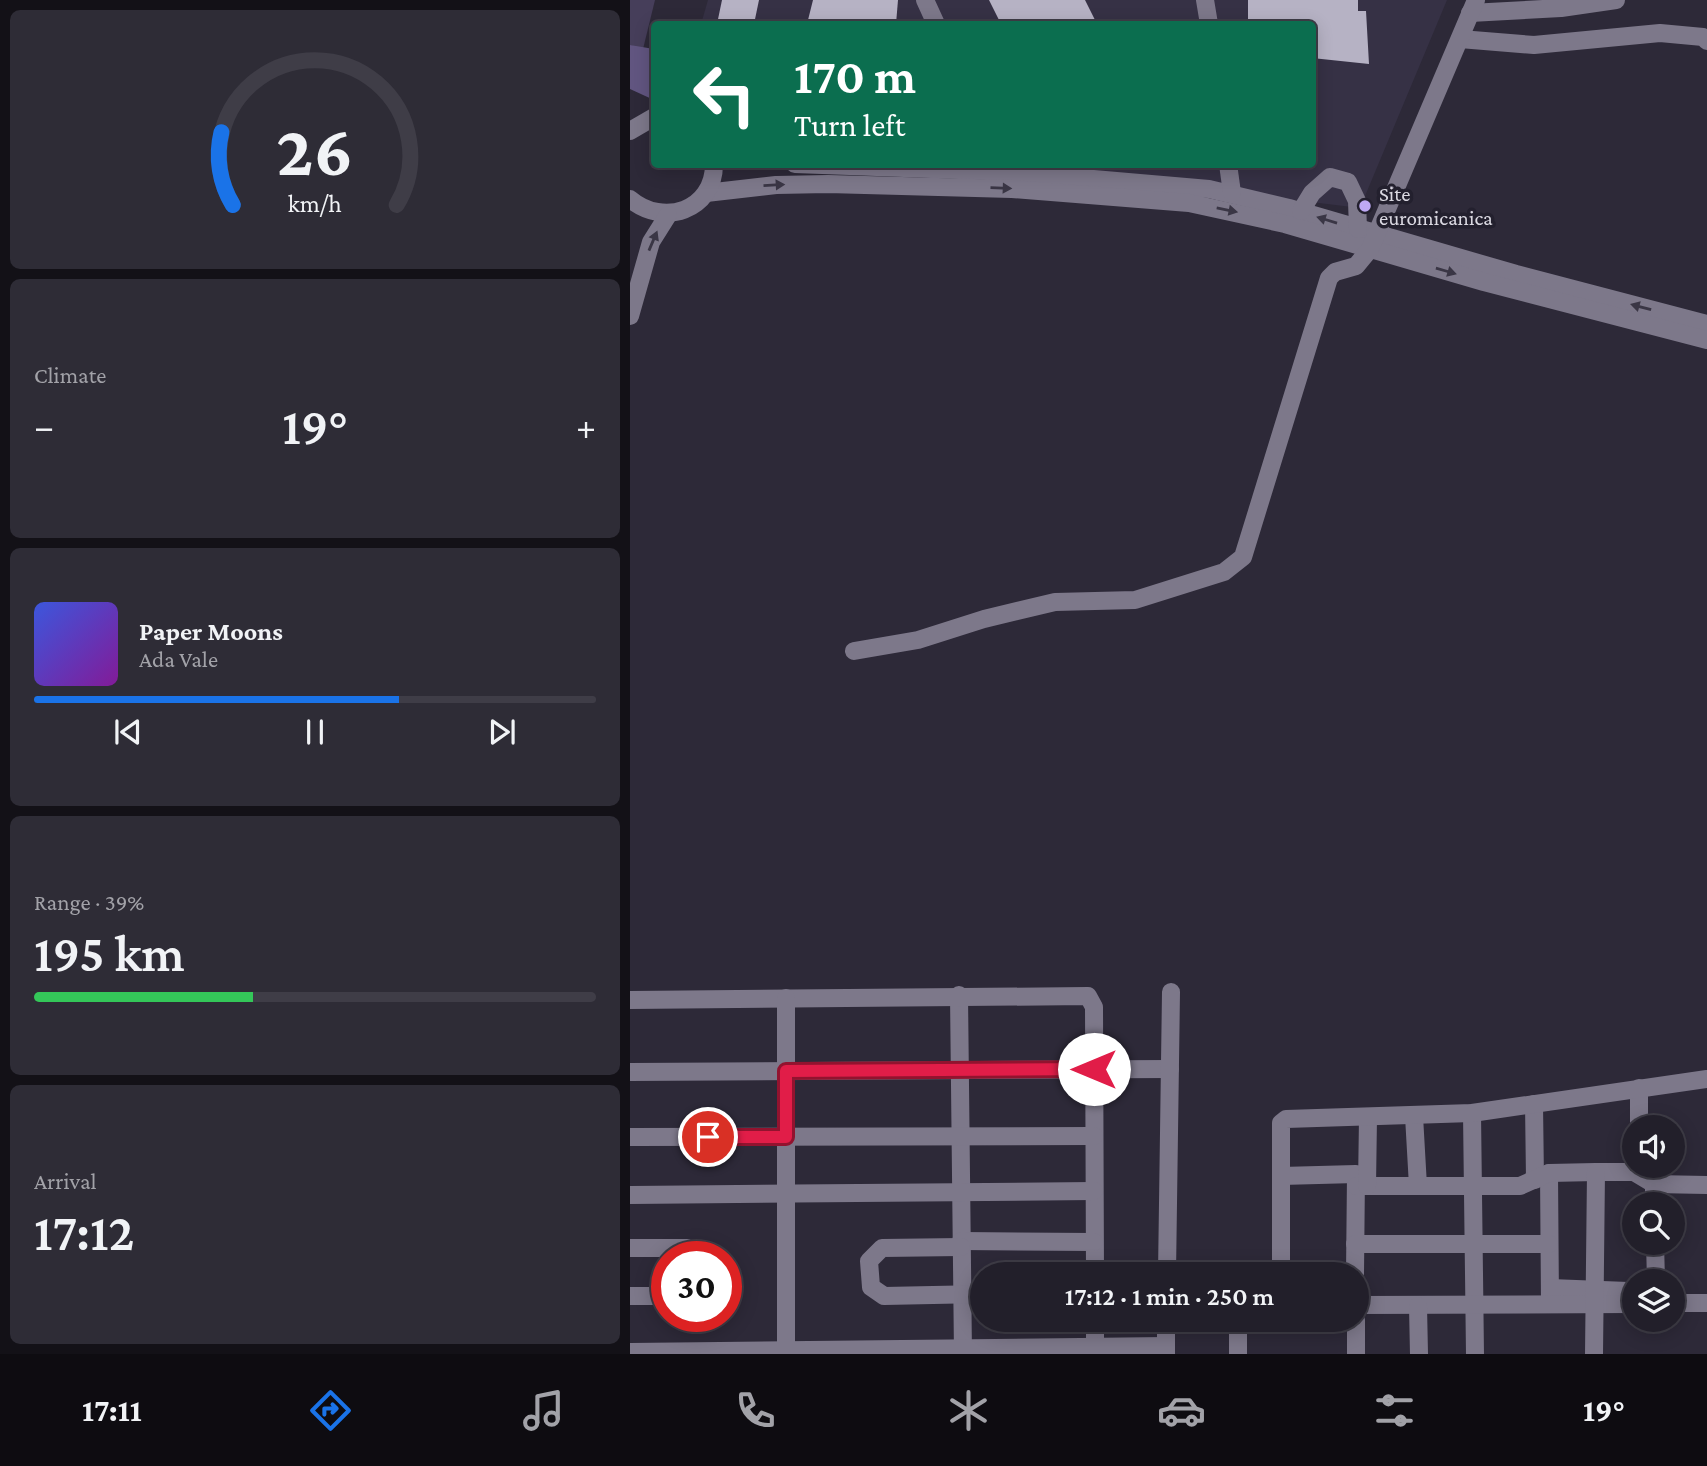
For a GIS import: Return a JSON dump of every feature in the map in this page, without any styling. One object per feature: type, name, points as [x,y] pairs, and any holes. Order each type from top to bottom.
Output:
[{"type":"street","points":[[925,0],[935,21]]},
{"type":"street","points":[[1205,0],[1208,21]]},
{"type":"street","points":[[854,651],[918,640],[1041,605],[1135,600],[1224,572],[1236,565],[1243,557],[1329,278],[1335,272],[1356,266],[1373,242],[1473,7],[1561,8],[1616,0]]},
{"type":"street","points":[[1460,38],[1534,45],[1660,33],[1703,37],[1707,41]]},
{"type":"street","points":[[630,110],[651,116]]},
{"type":"street","points":[[630,131],[651,119]]},
{"type":"street","points":[[630,200],[647,211],[668,215],[695,205],[706,193],[713,168]]},
{"type":"street","points":[[912,168],[1074,171],[1093,179],[1189,203],[1373,242],[1707,324]]},
{"type":"street","points":[[1229,168],[1232,193]]},
{"type":"street","points":[[1301,211],[1320,184],[1330,177],[1348,182],[1357,201],[1357,229]]},
{"type":"street","points":[[706,193],[776,185],[828,184],[1012,188],[1093,179],[1232,193],[1357,229],[1373,242],[1707,340]]},
{"type":"street","points":[[630,316],[651,242],[668,215]]},
{"type":"street","points":[[1167,1262],[1171,992]]},
{"type":"street","points":[[959,995],[962,1351]]},
{"type":"street","points":[[630,1000],[959,995],[1088,996],[1094,1007],[1094,1262]]},
{"type":"street","points":[[786,998],[786,1352]]},
{"type":"street","points":[[630,1072],[1170,1069]]},
{"type":"street","points":[[1281,1262],[1283,1121],[1472,1113],[1707,1079]]},
{"type":"street","points":[[1639,1088],[1639,1115]]},
{"type":"street","points":[[1534,1104],[1549,1244],[1550,1296]]},
{"type":"street","points":[[1472,1113],[1475,1354]]},
{"type":"street","points":[[1414,1116],[1418,1186]]},
{"type":"street","points":[[1355,1262],[1368,1117]]},
{"type":"street","points":[[630,1137],[1094,1136]]},
{"type":"street","points":[[1362,1186],[1520,1186],[1542,1176],[1622,1170]]},
{"type":"street","points":[[1594,1354],[1596,1171]]},
{"type":"street","points":[[1281,1176],[1355,1174],[1362,1186]]},
{"type":"street","points":[[1648,1178],[1654,1184],[1707,1185]]},
{"type":"street","points":[[1654,1184],[1654,1192]]},
{"type":"street","points":[[630,1195],[1094,1191]]},
{"type":"street","points":[[970,1295],[880,1295],[871,1287],[869,1266],[874,1253],[887,1247],[1094,1242]]},
{"type":"street","points":[[1356,1244],[1549,1244]]},
{"type":"street","points":[[630,1248],[651,1248]]},
{"type":"street","points":[[630,1296],[651,1296]]},
{"type":"street","points":[[1369,1305],[1474,1305],[1550,1296],[1593,1297],[1622,1302]]},
{"type":"street","points":[[1685,1303],[1707,1303]]},
{"type":"street","points":[[1418,1306],[1419,1354]]},
{"type":"street","points":[[1095,1332],[1095,1350]]},
{"type":"street","points":[[630,1352],[1166,1350],[1166,1332]]},
{"type":"street","points":[[1238,1332],[1238,1354]]},
{"type":"street","points":[[1356,1332],[1356,1354]]},
{"type":"shaded area","points":[[630,0],[655,0],[643,49],[630,45]]},
{"type":"shaded area","points":[[708,0],[1447,0],[1360,208],[1033,168],[1316,168],[1316,21],[702,21]]},
{"type":"shaded area","points":[[630,45],[651,48],[651,99],[630,89]]},
{"type":"building","points":[[722,0],[759,0],[755,21],[718,21]]},
{"type":"building","points":[[813,0],[898,0],[896,21],[808,21]]},
{"type":"building","points":[[989,0],[1085,0],[1096,21],[1000,21]]},
{"type":"building","points":[[1248,0],[1358,0],[1358,11],[1366,11],[1369,64],[1316,58],[1316,21],[1248,21]]},
{"type":"place","name":"Site euromicanica","points":[[1365,206]]},
{"type":"route","points":[[708,1137],[786,1137],[786,1071],[1094,1069]]}]
